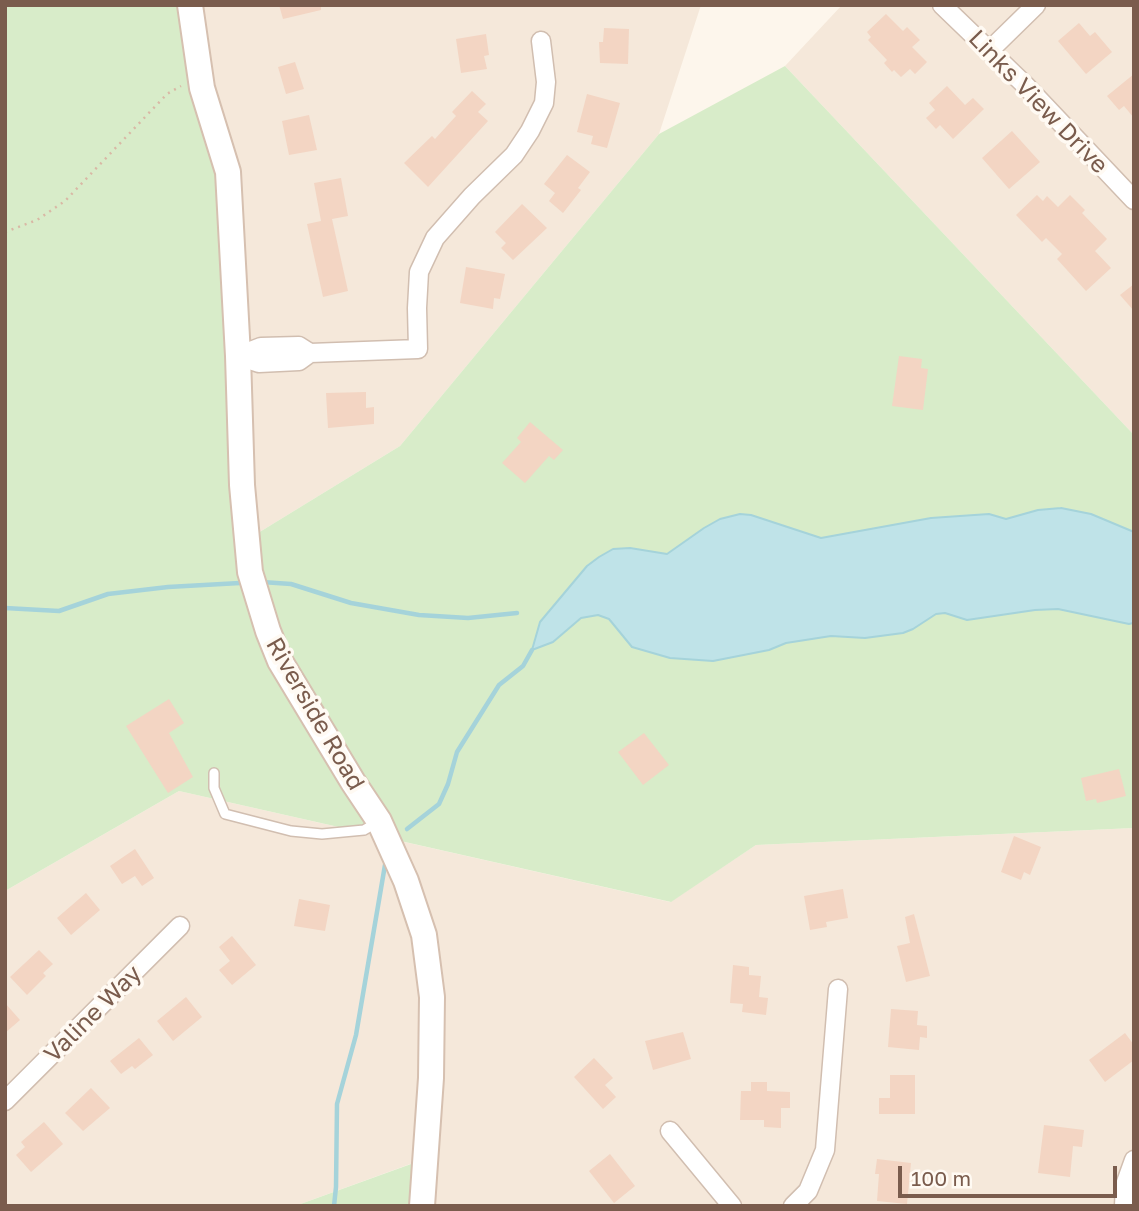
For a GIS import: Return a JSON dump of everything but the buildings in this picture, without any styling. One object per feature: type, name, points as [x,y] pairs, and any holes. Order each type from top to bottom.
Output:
[{"type":"street","name":"Riverside Road","points":[[190,5],[200,76],[228,172],[242,485],[250,572],[280,660],[353,782],[380,821],[406,881],[424,935],[432,998],[431,1078],[422,1206]]},
{"type":"street","name":"Links View Drive","points":[[942,5],[990,50],[1134,200]]},
{"type":"street","points":[[990,50],[1036,5]]},
{"type":"street","points":[[238,356],[259,363],[299,361],[310,353],[418,349],[419,272],[435,238],[472,196],[514,155],[530,131],[544,103],[546,82],[541,41]]},
{"type":"street","name":"Valine Way","points":[[5,1101],[180,926]]},
{"type":"street","points":[[793,1206],[808,1191],[825,1150],[838,989]]},
{"type":"street","points":[[670,1131],[732,1206]]},
{"type":"street","points":[[1124,1206],[1125,1185],[1134,1160]]},
{"type":"lane","points":[[214,773],[214,788],[225,814],[291,831],[322,834],[364,830],[380,821]]},
{"type":"path","points":[[5,232],[37,220],[65,201],[167,94],[200,76]]},
{"type":"shaded area","points":[[199,5],[701,5],[659,134],[400,446],[258,533],[247,309]]},
{"type":"shaded area","points":[[842,5],[1134,5],[1134,435],[785,66]]},
{"type":"shaded area","points":[[179,791],[670,902],[756,845],[1134,828],[1134,1206],[435,1206],[435,1155],[295,1206],[5,1206],[5,891]]},
{"type":"green space","points":[[5,5],[199,5],[247,309],[258,533],[400,446],[659,134],[785,66],[1134,435],[1134,828],[756,845],[671,902],[179,791],[5,891]]},
{"type":"green space","points":[[436,1155],[435,1206],[295,1206]]},
{"type":"water","points":[[1061,508],[1091,514],[1134,532],[1133,623],[1058,609],[967,620],[945,613],[936,614],[903,633],[865,638],[831,636],[786,643],[769,650],[713,661],[670,658],[632,647],[609,619],[598,615],[581,618],[553,642],[532,650],[540,622],[587,566],[599,557],[613,549],[630,548],[667,554],[720,519],[740,514],[751,515],[821,538],[931,518],[989,514],[1006,519],[1038,510]]},
{"type":"waterway","points":[[262,582],[291,584],[351,603],[419,615],[468,618],[517,613]]},
{"type":"waterway","points":[[5,608],[59,611],[108,594],[240,583]]},
{"type":"waterway","points":[[407,829],[439,804],[457,752],[499,685],[523,666],[532,650]]},
{"type":"waterway","points":[[334,1206],[337,1104],[356,1035],[385,865]]}]
